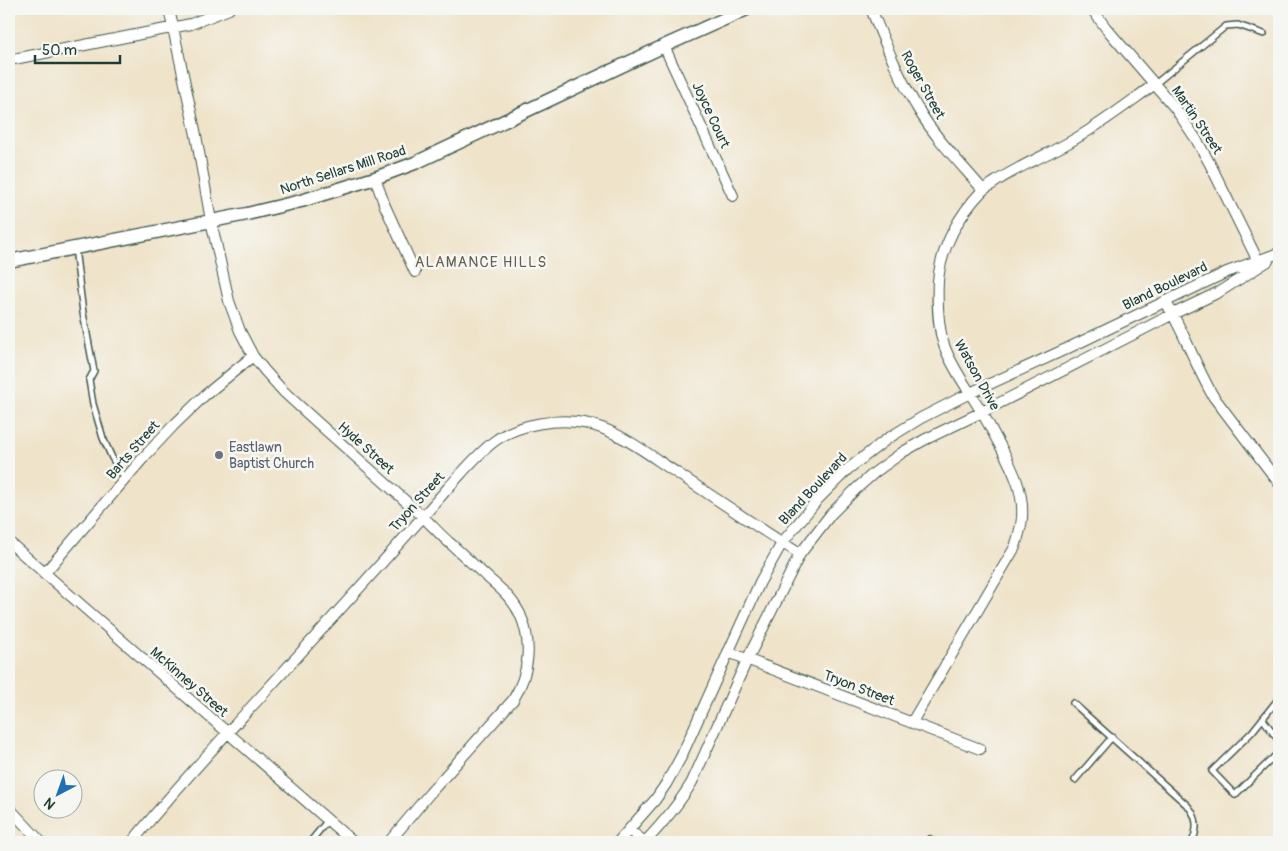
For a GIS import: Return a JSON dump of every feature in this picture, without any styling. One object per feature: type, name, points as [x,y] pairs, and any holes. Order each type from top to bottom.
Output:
[{"type":"street","name":"Hyde Street","points":[[169,9],[196,135],[211,221],[229,301],[240,331],[253,356],[283,391],[508,596],[520,615],[525,630],[528,644],[528,660],[525,675],[513,700],[389,842]]},
{"type":"street","points":[[9,60],[191,24],[229,9]]},
{"type":"street","name":"North Sellars Mill Road","points":[[9,261],[247,214],[301,201],[375,178],[415,163],[747,9]]},
{"type":"street","name":"Roger Street","points":[[871,9],[904,85],[918,109],[934,133],[983,190]]},
{"type":"street","name":"Martin Street","points":[[1092,9],[1106,28],[1176,108],[1210,164],[1258,261]]},
{"type":"street","name":"Joyce Court","points":[[664,46],[733,196]]},
{"type":"street","name":"Watson Drive","points":[[912,722],[1015,547],[1022,518],[1022,500],[1018,482],[1012,468],[944,347],[938,314],[937,294],[939,274],[947,245],[962,216],[983,190],[1015,169],[1068,143],[1098,125],[1155,84]]},
{"type":"street","points":[[375,178],[385,206],[415,272]]},
{"type":"street","name":"Bland Boulevard","points":[[618,842],[655,800],[681,757],[760,582],[782,543],[818,499],[848,469],[887,439],[921,418],[1226,272],[1279,254]]},
{"type":"street","name":"Bland Boulevard","points":[[645,842],[665,821],[692,782],[747,660],[800,554],[831,514],[856,489],[903,452],[924,440],[1219,292],[1279,254]]},
{"type":"street","points":[[1165,301],[1213,396],[1275,469],[1279,483]]},
{"type":"street","name":"Barts Street","points":[[44,574],[173,426],[204,396],[253,356]]},
{"type":"street","name":"Tryon Street","points":[[132,842],[226,732],[264,693],[453,482],[497,440],[522,428],[552,421],[583,423],[607,430],[640,449],[800,554]]},
{"type":"street","name":"McKinney Street","points":[[9,542],[353,842]]},
{"type":"street","name":"Tryon Street","points":[[728,652],[980,749]]},
{"type":"street","points":[[9,808],[41,842]]},
{"type":"street","points":[[630,830],[645,842]]},
{"type":"lane","points":[[1155,84],[1226,26],[1238,25],[1264,34]]},
{"type":"lane","points":[[75,247],[83,313],[94,371],[89,380],[93,404],[103,438],[112,458],[125,479]]},
{"type":"lane","points":[[1279,698],[1252,732],[1212,771],[1235,795],[1279,752]]},
{"type":"lane","points":[[1074,703],[1176,794],[1191,810],[1195,815],[1197,826],[1192,842]]},
{"type":"lane","points":[[1263,719],[1279,741]]},
{"type":"lane","points":[[1075,780],[1112,737]]},
{"type":"lane","points":[[310,842],[328,820]]},
{"type":"place","name":"Eastlawn Baptist Church","points":[[219,455]]},
{"type":"district","name":"ALAMANCE HILLS","points":[[481,262]]}]
